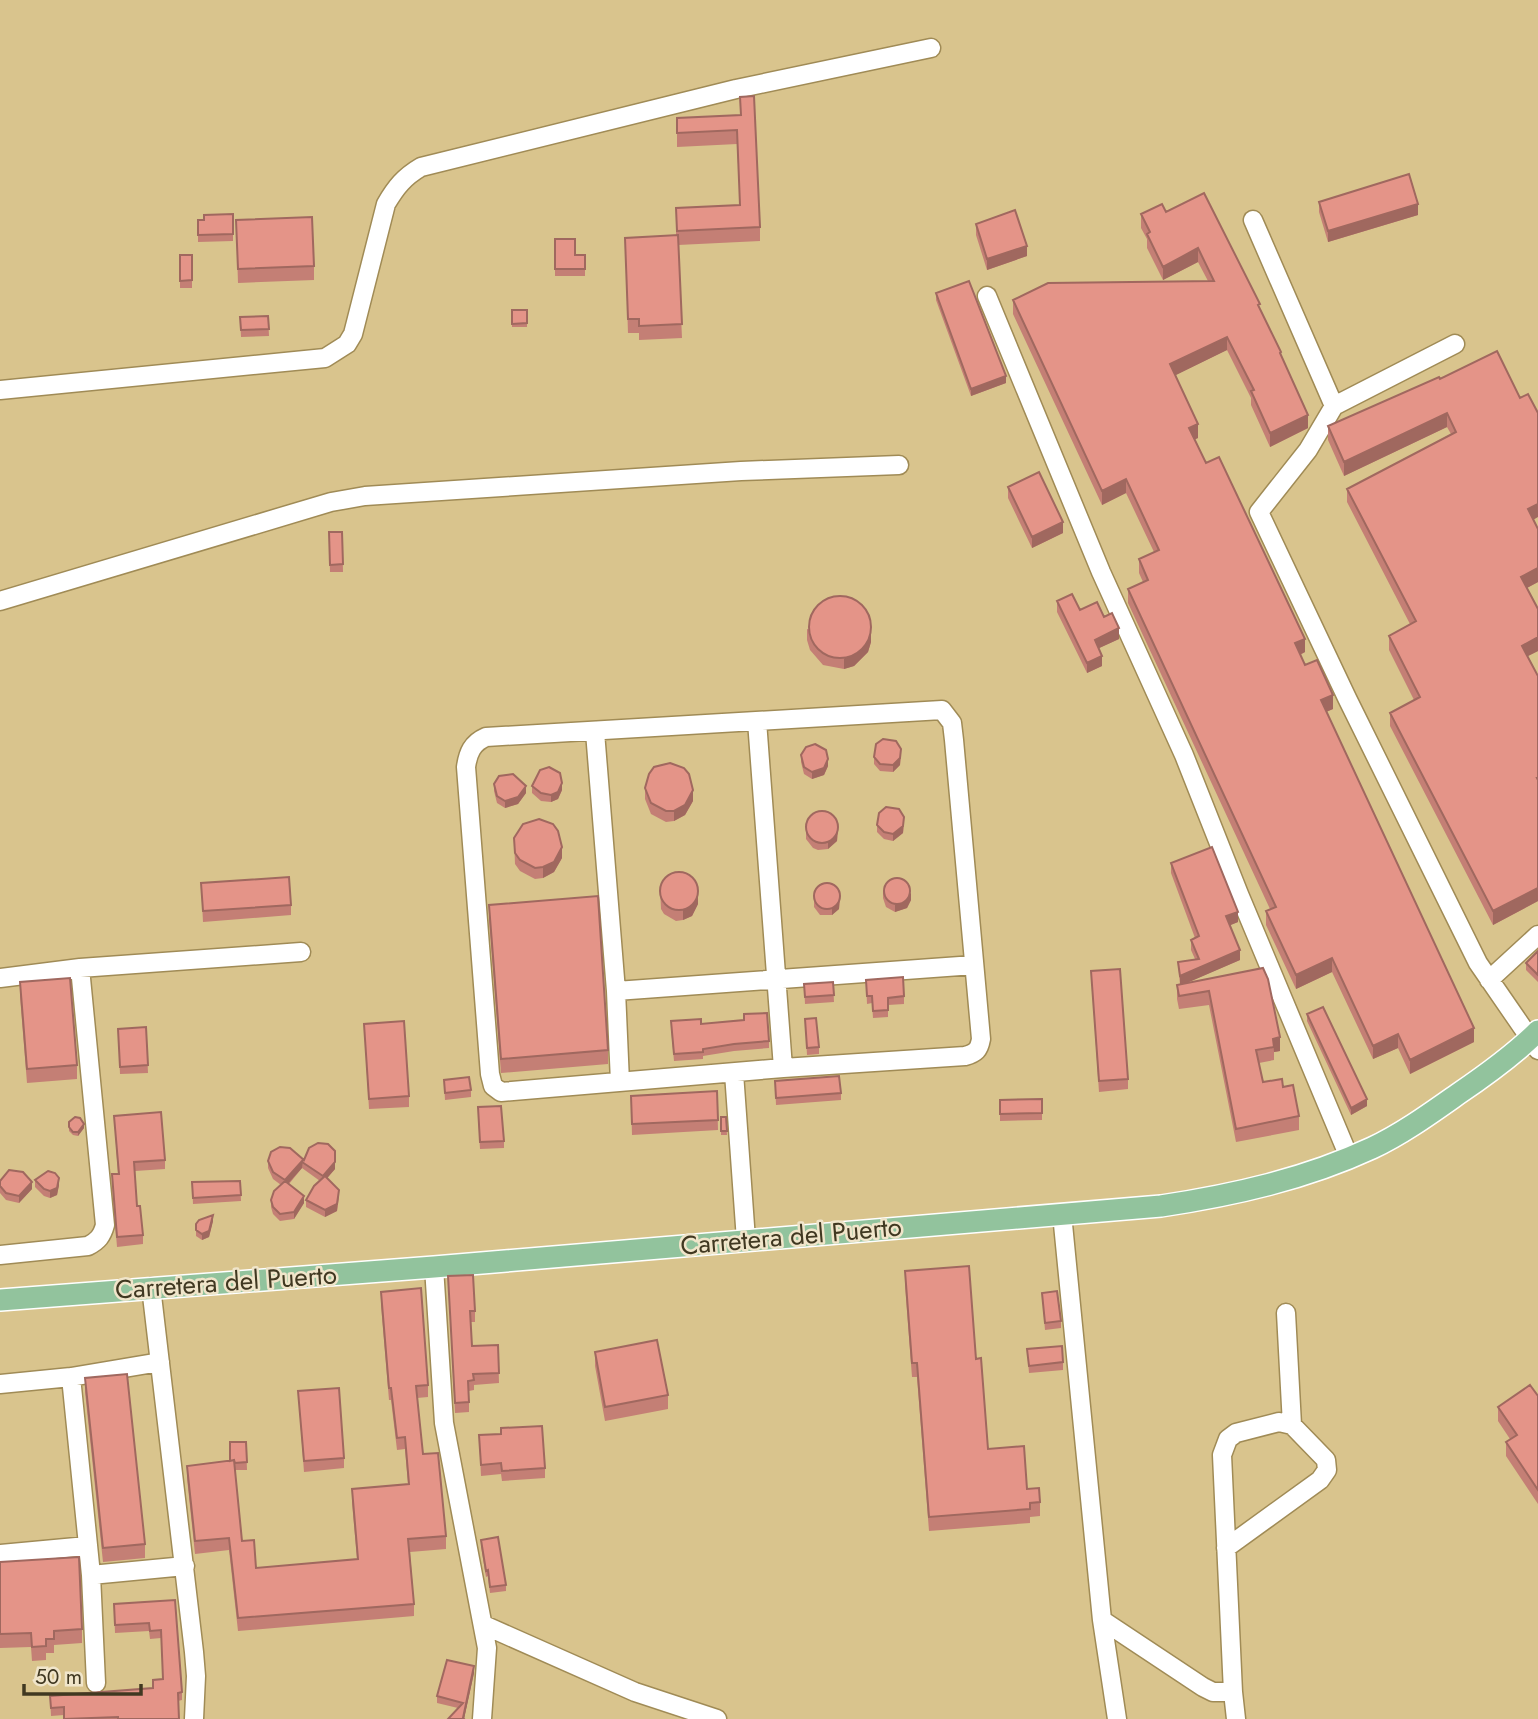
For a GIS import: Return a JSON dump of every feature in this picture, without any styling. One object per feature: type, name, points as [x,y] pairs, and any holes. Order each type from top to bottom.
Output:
[{"type":"main road","name":"Carretera del Puerto","points":[[0,1300],[434,1267],[1161,1206],[1217,1197],[1316,1171],[1374,1147],[1431,1113],[1536,1040]]},
{"type":"lane","points":[[0,390],[325,358],[347,344],[353,334],[386,204],[407,175],[421,167],[736,89],[931,48]]},
{"type":"lane","points":[[1253,220],[1334,406]]},
{"type":"lane","points":[[987,296],[1101,572],[1184,755],[1349,1157]]},
{"type":"lane","points":[[1455,344],[1334,406],[1308,450],[1259,512],[1478,963],[1536,1040]]},
{"type":"lane","points":[[0,601],[331,502],[365,496],[741,471],[899,465]]},
{"type":"lane","points":[[942,710],[952,723],[981,1039],[974,1054],[501,1092],[493,1086],[467,755],[477,741],[486,737],[595,732],[942,710]]},
{"type":"lane","points":[[757,721],[783,1068]]},
{"type":"lane","points":[[595,732],[616,991],[620,1082]]},
{"type":"lane","points":[[1489,980],[1538,935]]},
{"type":"lane","points":[[0,978],[80,968],[301,952]]},
{"type":"lane","points":[[616,991],[974,965]]},
{"type":"lane","points":[[0,1255],[88,1246],[97,1242],[105,1225],[80,968]]},
{"type":"lane","points":[[734,1073],[746,1240]]},
{"type":"lane","points":[[1062,1213],[1102,1620],[1117,1719]]},
{"type":"lane","points":[[434,1267],[444,1423],[487,1648],[482,1719]]},
{"type":"lane","points":[[151,1287],[196,1676],[194,1719]]},
{"type":"lane","points":[[1286,1313],[1292,1425]]},
{"type":"lane","points":[[0,1384],[71,1377],[160,1363]]},
{"type":"lane","points":[[71,1377],[91,1574],[96,1683]]},
{"type":"lane","points":[[1226,1548],[1320,1480],[1327,1470],[1326,1460],[1292,1425],[1279,1422],[1236,1433],[1228,1439],[1222,1455],[1226,1548],[1233,1692],[1236,1719]]},
{"type":"lane","points":[[0,1554],[87,1546]]},
{"type":"lane","points":[[91,1574],[185,1566]]},
{"type":"lane","points":[[1102,1620],[1203,1687],[1213,1692],[1233,1692]]},
{"type":"lane","points":[[484,1625],[635,1692],[717,1719]]},
{"type":"building","points":[[754,96],[760,227],[677,231],[676,208],[740,205],[737,130],[677,133],[677,118],[741,115],[740,97]]},
{"type":"building","points":[[1409,174],[1418,204],[1328,231],[1319,202]]},
{"type":"building","points":[[1204,193],[1260,304],[1258,305],[1308,415],[1270,433],[1251,391],[1254,390],[1227,337],[1170,364],[1198,424],[1189,428],[1206,463],[1219,457],[1305,639],[1295,643],[1305,665],[1317,660],[1333,695],[1321,700],[1474,1028],[1410,1060],[1398,1034],[1373,1046],[1332,958],[1296,975],[1266,911],[1276,907],[1128,589],[1148,580],[1139,559],[1159,550],[1126,479],[1102,491],[1013,300],[1048,283],[1214,281],[1198,248],[1163,267],[1147,234],[1150,232],[1141,214],[1162,204],[1166,212]]},
{"type":"building","points":[[1015,210],[1027,246],[987,259],[976,224]]},
{"type":"building","points":[[233,214],[233,234],[198,235],[198,220],[204,220],[204,215]]},
{"type":"building","points":[[312,217],[314,266],[238,269],[236,220]]},
{"type":"building","points":[[678,235],[682,324],[639,326],[639,319],[628,319],[625,238]]},
{"type":"building","points":[[555,239],[575,239],[575,255],[585,255],[585,269],[555,269]]},
{"type":"building","points":[[180,255],[192,255],[192,280],[180,281]]},
{"type":"building","points":[[969,281],[1006,376],[971,389],[936,293]]},
{"type":"building","points":[[512,310],[527,310],[527,323],[512,324]]},
{"type":"building","points":[[268,316],[269,329],[241,330],[240,317]]},
{"type":"building","points":[[1497,351],[1520,398],[1528,394],[1538,413],[1538,504],[1528,509],[1538,529],[1538,568],[1521,577],[1538,609],[1538,637],[1522,646],[1538,676],[1538,888],[1493,911],[1390,713],[1420,697],[1389,636],[1416,621],[1347,489],[1456,432],[1447,413],[1344,462],[1328,426],[1439,377],[1440,379]]},
{"type":"building","points":[[1039,472],[1063,522],[1032,537],[1008,487]]},
{"type":"building","points":[[329,532],[342,532],[343,564],[330,565]]},
{"type":"building","points":[[1072,594],[1080,610],[1097,602],[1104,617],[1112,613],[1119,628],[1095,640],[1102,656],[1087,663],[1057,601]]},
{"type":"building","points":[[834,596],[846,596],[862,605],[869,615],[869,639],[862,649],[846,658],[834,658],[823,653],[814,644],[809,633],[809,621],[814,610],[823,601]]},
{"type":"building","points":[[883,739],[896,741],[901,749],[900,758],[893,765],[880,764],[874,757],[876,744]]},
{"type":"building","points":[[815,744],[826,750],[828,759],[824,768],[812,772],[804,767],[801,755],[806,747]]},
{"type":"building","points":[[670,763],[684,768],[689,774],[693,790],[685,805],[674,811],[666,811],[651,803],[645,788],[654,767]]},
{"type":"building","points":[[549,767],[560,773],[562,783],[558,792],[551,795],[541,793],[532,786],[540,770]]},
{"type":"building","points":[[513,774],[526,786],[518,797],[505,801],[497,796],[494,784],[499,776]]},
{"type":"building","points":[[886,807],[899,809],[904,817],[903,826],[893,834],[884,832],[877,825],[879,813]]},
{"type":"building","points":[[822,811],[833,816],[838,827],[833,838],[822,843],[811,838],[806,827],[811,816]]},
{"type":"building","points":[[539,819],[553,824],[558,831],[562,847],[554,862],[535,868],[520,860],[515,853],[514,838],[523,824]]},
{"type":"building","points":[[1212,847],[1238,912],[1226,916],[1240,950],[1180,976],[1178,962],[1199,959],[1191,940],[1199,936],[1171,863]]},
{"type":"building","points":[[679,872],[692,878],[698,891],[692,904],[679,910],[666,904],[660,891],[666,878]]},
{"type":"building","points":[[289,877],[291,905],[203,911],[201,883]]},
{"type":"building","points":[[897,878],[906,882],[910,891],[906,900],[897,904],[888,900],[884,891],[888,882]]},
{"type":"building","points":[[827,883],[836,887],[840,896],[836,905],[827,909],[818,905],[814,896],[818,887]]},
{"type":"building","points":[[598,896],[608,1050],[501,1059],[489,905]]},
{"type":"building","points":[[1538,951],[1538,975],[1526,963]]},
{"type":"building","points":[[1263,968],[1268,979],[1280,1037],[1273,1039],[1274,1047],[1256,1050],[1263,1082],[1282,1079],[1283,1087],[1293,1085],[1299,1116],[1236,1129],[1209,991],[1179,996],[1177,985]]},
{"type":"building","points":[[1120,969],[1128,1079],[1099,1081],[1091,971]]},
{"type":"building","points":[[903,977],[904,996],[888,998],[888,1010],[873,1011],[872,996],[867,996],[866,980]]},
{"type":"building","points":[[70,978],[77,1065],[27,1069],[20,982]]},
{"type":"building","points":[[833,982],[834,995],[805,997],[804,984]]},
{"type":"building","points":[[1323,1007],[1367,1099],[1351,1108],[1307,1014]]},
{"type":"building","points":[[767,1013],[769,1041],[674,1054],[671,1021],[701,1019],[701,1024],[744,1020],[744,1014]]},
{"type":"building","points":[[816,1018],[819,1047],[807,1048],[805,1019]]},
{"type":"building","points":[[404,1021],[409,1096],[369,1099],[364,1024]]},
{"type":"building","points":[[146,1027],[148,1065],[120,1067],[118,1029]]},
{"type":"building","points":[[839,1076],[841,1093],[776,1098],[775,1081]]},
{"type":"building","points":[[469,1077],[471,1090],[445,1093],[444,1080]]},
{"type":"building","points":[[717,1091],[718,1120],[632,1124],[631,1096]]},
{"type":"building","points":[[1042,1099],[1042,1113],[1000,1114],[1000,1100]]},
{"type":"building","points":[[501,1106],[504,1141],[480,1142],[478,1107]]},
{"type":"building","points":[[161,1112],[165,1160],[134,1162],[137,1206],[140,1206],[143,1235],[117,1237],[112,1174],[119,1174],[114,1116]]},
{"type":"building","points":[[75,1117],[80,1118],[84,1124],[78,1132],[73,1132],[69,1127],[69,1122]]},
{"type":"building","points":[[721,1117],[726,1117],[727,1131],[721,1131]]},
{"type":"building","points":[[318,1143],[328,1144],[335,1151],[335,1162],[323,1176],[302,1162],[303,1160],[285,1180],[273,1172],[268,1161],[271,1152],[280,1147],[290,1148],[304,1160],[309,1148]]},
{"type":"building","points":[[9,1170],[23,1172],[32,1182],[19,1196],[6,1193],[0,1186],[0,1181]]},
{"type":"building","points":[[48,1171],[59,1178],[57,1188],[50,1191],[35,1180]]},
{"type":"building","points":[[325,1176],[339,1190],[337,1204],[325,1210],[306,1200],[314,1186]]},
{"type":"building","points":[[240,1181],[241,1195],[193,1198],[192,1182]]},
{"type":"building","points":[[285,1181],[304,1196],[294,1212],[280,1214],[273,1207],[271,1200],[274,1191]]},
{"type":"building","points":[[213,1215],[209,1231],[202,1234],[196,1230],[199,1220]]},
{"type":"building","points":[[969,1266],[976,1359],[981,1358],[988,1449],[1024,1446],[1027,1489],[1039,1488],[1040,1502],[1030,1503],[1030,1509],[929,1517],[917,1363],[912,1363],[905,1271]]},
{"type":"building","points":[[473,1275],[475,1311],[470,1311],[472,1346],[498,1345],[499,1373],[473,1374],[474,1380],[468,1381],[469,1402],[455,1403],[448,1276]]},
{"type":"building","points":[[421,1288],[428,1385],[416,1386],[423,1454],[438,1453],[446,1536],[408,1539],[414,1604],[238,1618],[229,1538],[195,1541],[187,1466],[234,1460],[242,1541],[254,1540],[256,1568],[358,1559],[352,1489],[409,1484],[405,1437],[397,1438],[389,1388],[381,1292]]},
{"type":"building","points":[[1057,1291],[1061,1321],[1045,1323],[1042,1293]]},
{"type":"building","points":[[657,1340],[668,1395],[605,1407],[595,1352]]},
{"type":"building","points":[[1062,1346],[1063,1362],[1029,1366],[1027,1349]]},
{"type":"building","points":[[127,1374],[145,1544],[103,1548],[85,1378]]},
{"type":"building","points":[[1530,1385],[1538,1396],[1538,1490],[1506,1442],[1517,1435],[1498,1407]]},
{"type":"building","points":[[339,1388],[344,1458],[304,1461],[298,1391]]},
{"type":"building","points":[[542,1426],[545,1468],[502,1471],[501,1463],[481,1465],[479,1435],[501,1434],[501,1428]]},
{"type":"building","points":[[230,1442],[246,1442],[247,1462],[230,1461]]},
{"type":"building","points":[[498,1537],[506,1585],[490,1587],[481,1540]]},
{"type":"building","points":[[79,1557],[82,1629],[54,1631],[54,1639],[46,1639],[46,1646],[32,1647],[31,1633],[0,1634],[0,1562]]},
{"type":"building","points":[[175,1600],[182,1692],[178,1693],[179,1719],[64,1719],[64,1707],[51,1708],[50,1696],[153,1688],[153,1680],[163,1679],[161,1630],[150,1631],[149,1623],[115,1625],[114,1604]]},
{"type":"building","points":[[447,1660],[474,1666],[464,1719],[448,1719],[463,1703],[437,1696]]}]
